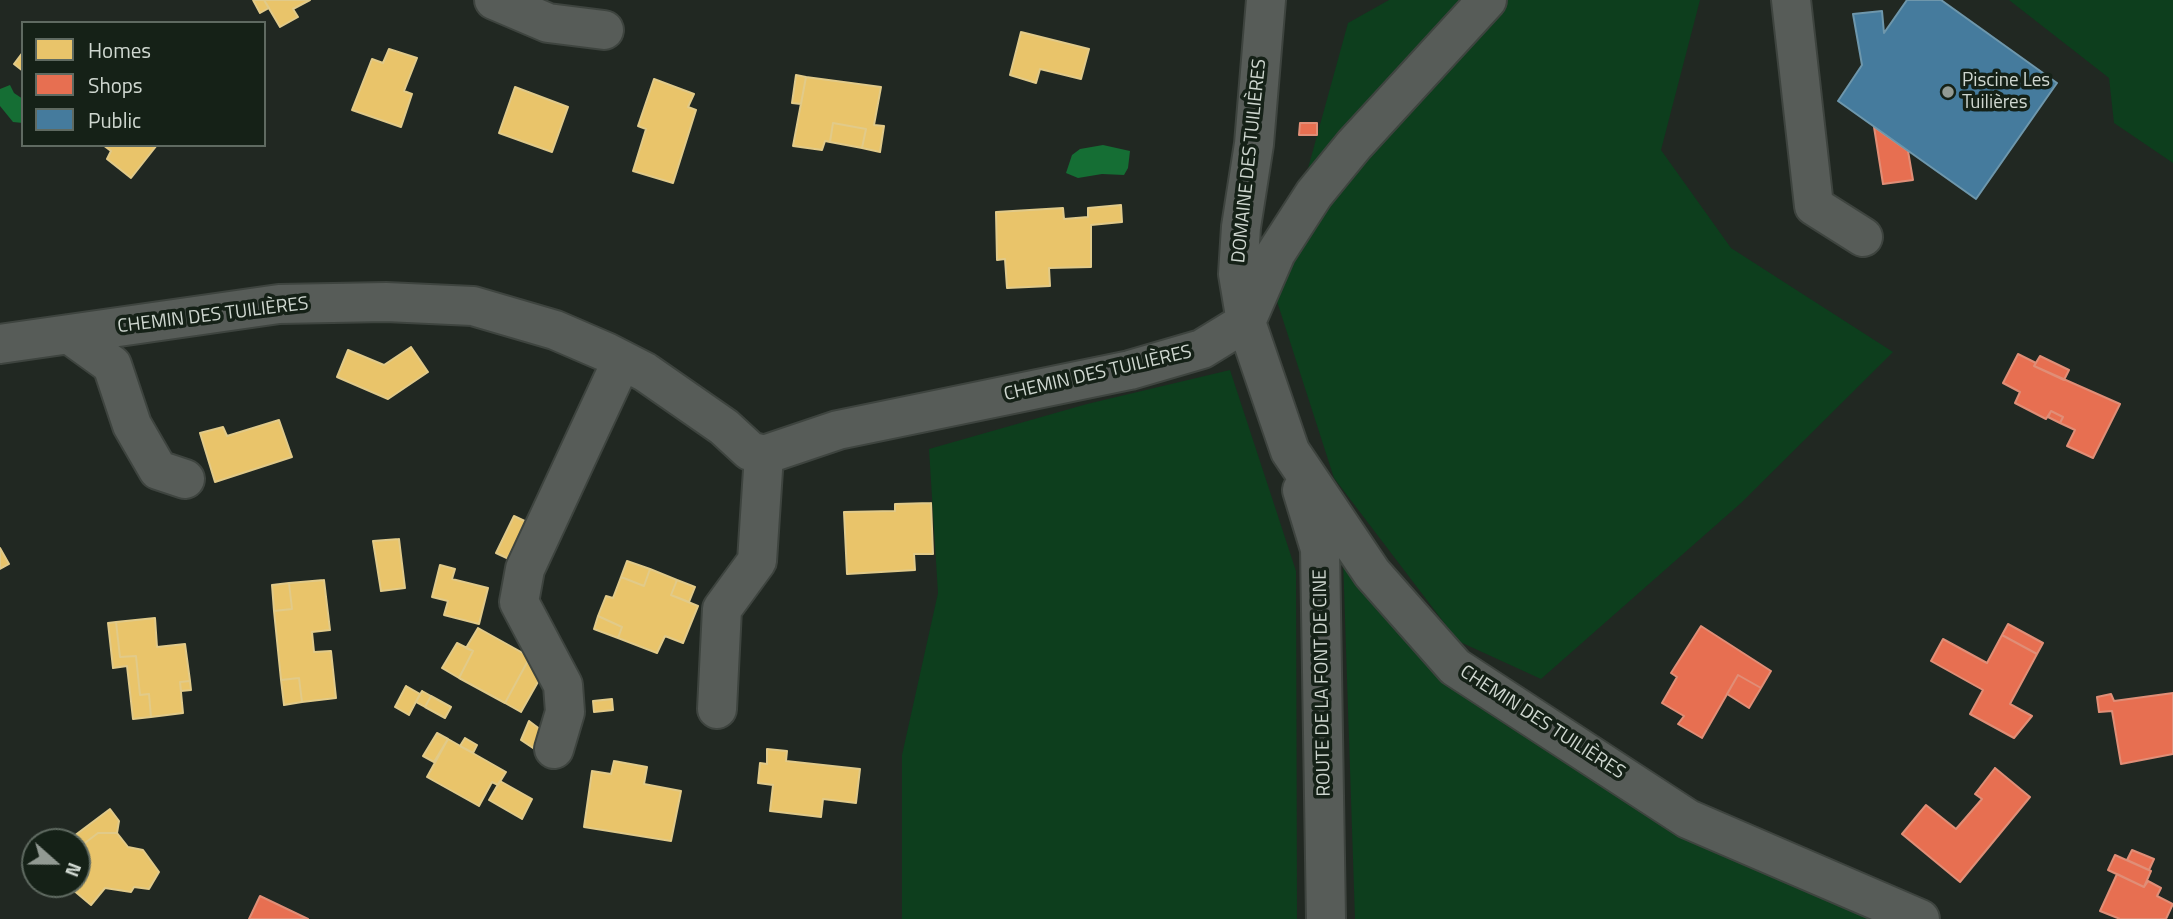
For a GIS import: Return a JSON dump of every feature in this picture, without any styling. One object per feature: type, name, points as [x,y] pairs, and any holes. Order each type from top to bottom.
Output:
[{"type":"street","points":[[494,0],[548,23],[604,30]]},
{"type":"street","name":"DOMAINE DES TUILIÈRES","points":[[1246,322],[1238,274],[1241,227],[1254,144],[1266,0]]},
{"type":"street","points":[[1246,322],[1276,253],[1314,194],[1354,145],[1487,0]]},
{"type":"street","points":[[1791,0],[1814,206],[1863,237]]},
{"type":"street","name":"CHEMIN DES TUILIÈRES","points":[[0,344],[279,304],[386,302],[473,306],[555,330],[622,360],[645,372],[724,428],[750,451],[764,455],[838,430],[1130,370],[1202,349],[1246,322],[1290,451],[1372,573],[1455,667],[1688,819],[1920,919]]},
{"type":"street","points":[[69,334],[112,365],[132,425],[158,470],[185,480]]},
{"type":"street","points":[[554,749],[565,712],[563,685],[519,602],[525,569],[622,360]]},
{"type":"street","name":"ROUTE DE LA FONT DE CINE","points":[[1290,451],[1320,549],[1326,919]]},
{"type":"street","points":[[717,709],[722,609],[757,561],[764,455]]},
{"type":"shaded area","points":[[1389,0],[1700,0],[1661,150],[1731,248],[1893,352],[1741,503],[1541,679],[1458,641],[1334,478],[1274,292],[1348,23]]},
{"type":"shaded area","points":[[2009,0],[2173,0],[2173,163],[2114,123],[2109,78]]},
{"type":"shaded area","points":[[10,85],[14,93],[21,98],[21,123],[13,122],[0,106],[0,89]]},
{"type":"shaded area","points":[[1103,145],[1130,151],[1128,168],[1124,175],[1102,174],[1078,178],[1066,173],[1072,155],[1080,149]]},
{"type":"shaded area","points":[[1230,370],[1296,571],[1297,919],[902,919],[902,755],[938,593],[929,449],[1087,404]]},
{"type":"shaded area","points":[[1343,558],[1422,655],[1507,726],[1728,848],[1870,919],[1355,919]]},
{"type":"building: Homes","points":[[253,0],[264,0],[269,8],[260,13]]},
{"type":"building: Homes","points":[[264,0],[310,0],[293,9],[298,17],[280,27]]},
{"type":"building: Homes","points":[[1021,32],[1089,49],[1081,79],[1040,69],[1036,83],[1010,75]]},
{"type":"building: Homes","points":[[389,49],[417,58],[404,91],[412,94],[401,127],[352,110],[372,59],[383,63]]},
{"type":"building: Homes","points":[[21,55],[21,69],[14,64]]},
{"type":"building: Homes","points":[[796,75],[806,77],[801,104],[792,103]]},
{"type":"building: Homes","points":[[806,77],[881,87],[874,125],[884,126],[880,152],[862,148],[866,129],[833,123],[830,142],[825,141],[822,150],[793,146]]},
{"type":"building: Homes","points":[[654,79],[694,94],[688,107],[696,110],[673,183],[633,171],[646,129],[638,126]]},
{"type":"building: Homes","points":[[515,87],[568,107],[552,152],[499,133]]},
{"type":"building: Homes","points":[[833,123],[866,129],[862,148],[830,142]]},
{"type":"building: Homes","points":[[106,147],[155,147],[131,178],[107,159],[111,151]]},
{"type":"building: Homes","points":[[1121,205],[1122,222],[1091,225],[1091,267],[1049,268],[1050,286],[1007,288],[1005,259],[997,260],[996,212],[1063,208],[1064,219],[1088,217],[1088,208]]},
{"type":"building: Homes","points":[[411,347],[428,372],[388,399],[337,377],[348,350],[384,365]]},
{"type":"building: Homes","points":[[279,420],[292,457],[215,482],[200,433],[223,427],[227,436]]},
{"type":"building: Homes","points":[[931,503],[933,554],[914,554],[915,570],[847,574],[844,512],[895,511],[895,504]]},
{"type":"building: Homes","points":[[514,516],[529,523],[511,560],[496,553]]},
{"type":"building: Homes","points":[[399,539],[405,588],[381,591],[373,541]]},
{"type":"building: Homes","points":[[0,548],[9,564],[0,569]]},
{"type":"building: Homes","points":[[627,561],[650,569],[644,586],[621,577]]},
{"type":"building: Homes","points":[[440,565],[455,569],[452,579],[488,588],[479,624],[444,615],[448,601],[432,597]]},
{"type":"building: Homes","points":[[650,569],[677,580],[671,595],[698,606],[683,643],[665,636],[657,653],[618,638],[622,627],[598,616],[606,596],[613,598],[621,577],[644,586]]},
{"type":"building: Homes","points":[[324,580],[330,630],[312,632],[314,652],[331,651],[336,698],[302,702],[299,678],[281,680],[274,611],[292,609],[289,583]]},
{"type":"building: Homes","points":[[677,580],[695,587],[689,602],[671,595]]},
{"type":"building: Homes","points":[[289,583],[292,609],[274,611],[272,585]]},
{"type":"building: Homes","points":[[598,616],[622,627],[618,638],[594,629]]},
{"type":"building: Homes","points":[[155,618],[157,647],[185,644],[190,681],[180,682],[183,713],[151,717],[149,694],[140,695],[136,656],[120,657],[116,622]]},
{"type":"building: Homes","points":[[116,622],[120,657],[136,656],[140,695],[149,694],[151,717],[133,719],[127,666],[113,668],[108,623]]},
{"type":"building: Homes","points":[[478,628],[530,657],[505,703],[459,678],[473,651],[466,648]]},
{"type":"building: Homes","points":[[457,643],[473,651],[459,678],[442,668]]},
{"type":"building: Homes","points":[[530,657],[543,673],[521,712],[505,703]]},
{"type":"building: Homes","points":[[299,678],[302,702],[284,705],[281,680]]},
{"type":"building: Homes","points":[[190,681],[191,690],[181,691],[180,682]]},
{"type":"building: Homes","points":[[406,686],[420,694],[409,715],[395,707]]},
{"type":"building: Homes","points":[[422,691],[431,696],[425,707],[416,702]]},
{"type":"building: Homes","points":[[431,696],[451,707],[445,718],[425,707]]},
{"type":"building: Homes","points":[[612,699],[613,710],[594,712],[593,701]]},
{"type":"building: Homes","points":[[529,721],[541,730],[533,748],[521,740]]},
{"type":"building: Homes","points":[[437,733],[448,739],[434,762],[423,756]]},
{"type":"building: Homes","points":[[465,738],[477,745],[473,753],[460,746]]},
{"type":"building: Homes","points":[[448,739],[506,772],[498,785],[492,782],[479,806],[427,777]]},
{"type":"building: Homes","points":[[767,749],[787,751],[786,761],[860,769],[856,803],[823,799],[821,817],[770,811],[773,785],[758,783],[760,763],[767,764]]},
{"type":"building: Homes","points":[[614,761],[647,767],[644,784],[681,791],[671,841],[584,827],[592,771],[611,774]]},
{"type":"building: Homes","points":[[500,781],[532,799],[522,819],[489,800]]},
{"type":"building: Homes","points":[[110,809],[119,821],[117,833],[98,833],[91,838],[91,828],[85,828]]},
{"type":"building: Homes","points":[[98,833],[117,833],[128,847],[143,850],[159,872],[149,889],[134,887],[131,892],[105,888],[91,905],[83,898],[91,898],[91,838]]},
{"type":"building: Shops","points":[[1300,123],[1317,123],[1317,135],[1299,135]]},
{"type":"building: Shops","points":[[1874,127],[1908,151],[1913,180],[1883,184]]},
{"type":"building: Shops","points":[[2018,354],[2036,363],[2034,366],[2120,404],[2093,458],[2067,446],[2075,430],[2060,423],[2063,417],[2051,411],[2046,419],[2015,403],[2020,392],[2003,383]]},
{"type":"building: Shops","points":[[2040,356],[2069,370],[2064,380],[2034,366]]},
{"type":"building: Shops","points":[[2051,411],[2063,417],[2060,423],[2048,417]]},
{"type":"building: Shops","points":[[2008,624],[2043,643],[2037,654],[2002,635]]},
{"type":"building: Shops","points":[[1701,626],[1771,671],[1761,688],[1738,675],[1702,738],[1678,724],[1684,716],[1662,703],[1677,677],[1671,673]]},
{"type":"building: Shops","points":[[2002,635],[2037,654],[2010,704],[2032,716],[2014,738],[1970,714],[1983,690],[1931,661],[1943,639],[1987,663]]},
{"type":"building: Shops","points":[[1738,675],[1761,688],[1749,708],[1727,694]]},
{"type":"building: Shops","points":[[2173,693],[2173,754],[2121,764],[2112,711],[2099,712],[2097,697],[2111,694],[2114,701]]},
{"type":"building: Shops","points":[[1995,768],[2030,797],[1960,882],[1902,834],[1926,805],[1956,829],[1982,799],[1975,794]]},
{"type":"building: Shops","points":[[2132,850],[2154,859],[2149,870],[2127,860]]},
{"type":"building: Shops","points":[[2115,855],[2151,871],[2144,887],[2108,870]]},
{"type":"building: Shops","points":[[2117,874],[2144,887],[2148,881],[2161,888],[2157,896],[2173,904],[2166,919],[2120,919],[2100,911]]},
{"type":"building: Shops","points":[[260,896],[308,919],[249,919]]},
{"type":"building: Public","name":"Piscine Les Tuilières","points":[[1907,0],[1941,0],[2057,83],[1976,199],[1838,101],[1862,65],[1853,14],[1882,11],[1884,33]]},
{"type":"place","name":"Piscine Les Tuilières","points":[[1948,92]]}]
